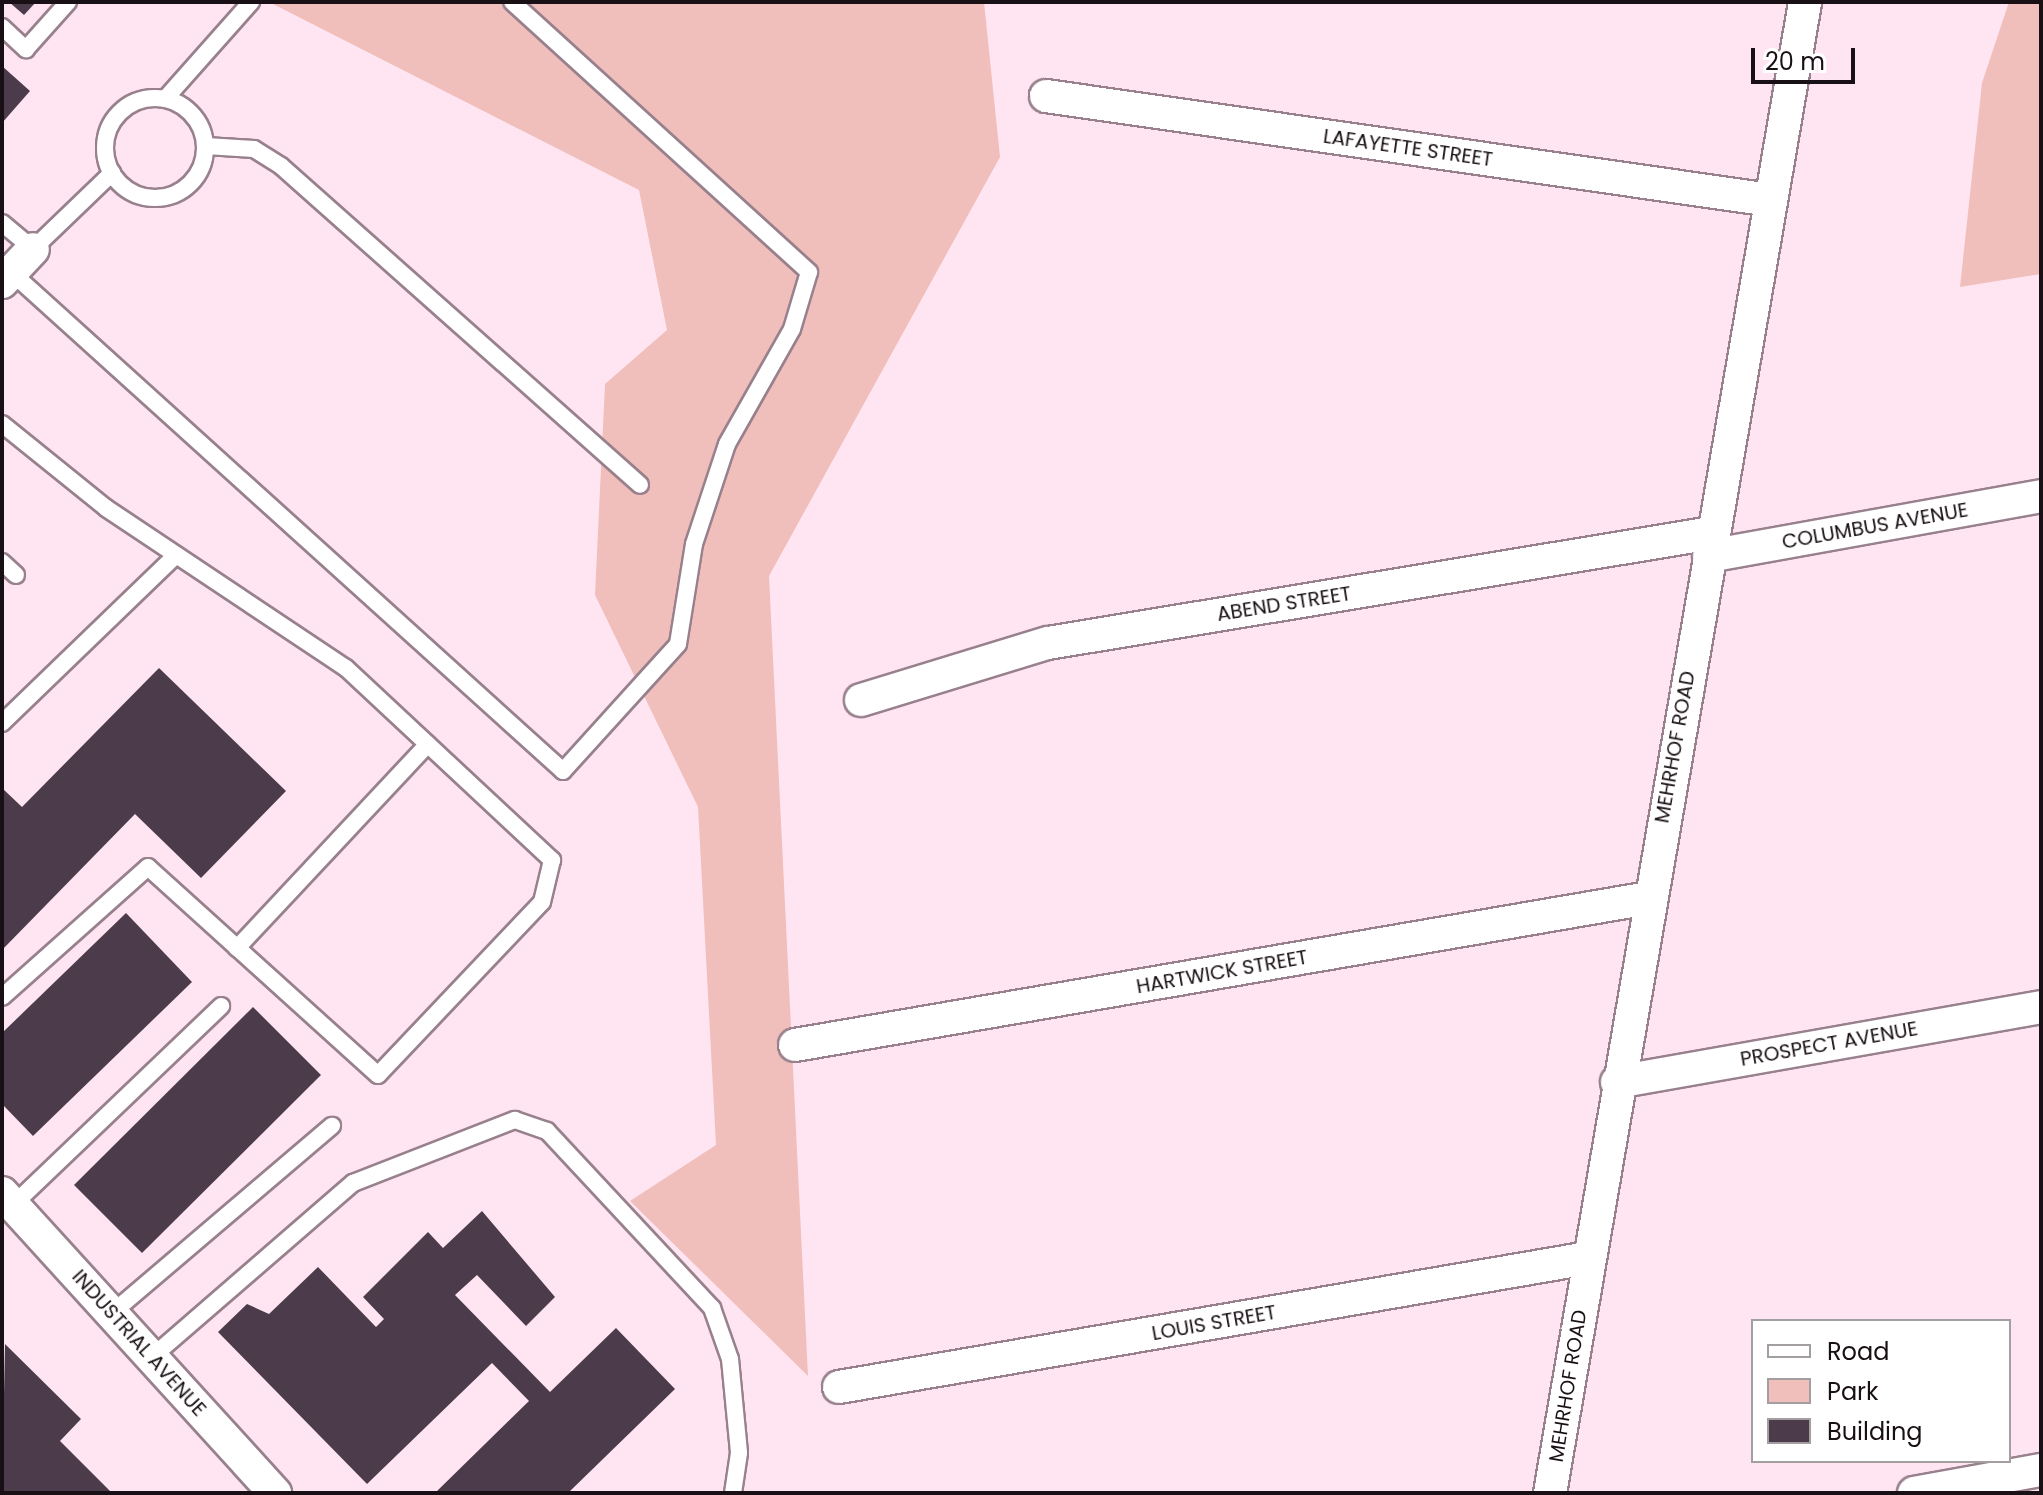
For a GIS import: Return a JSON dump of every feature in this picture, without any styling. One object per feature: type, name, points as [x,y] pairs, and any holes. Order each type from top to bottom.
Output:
[{"type":"street","name":"MEHRHOF ROAD","points":[[1550,1493],[1617,1082],[1805,2]]},
{"type":"street","name":"LAFAYETTE STREET","points":[[1046,96],[1770,200]]},
{"type":"street","name":"COLUMBUS AVENUE","points":[[1710,544],[2041,496]]},
{"type":"street","name":"ABEND STREET","points":[[861,700],[1048,643],[1710,544]]},
{"type":"street","name":"HARTWICK STREET","points":[[795,1045],[1649,898]]},
{"type":"street","name":"PROSPECT AVENUE","points":[[1617,1082],[2041,1007]]},
{"type":"street","name":"INDUSTRIAL AVENUE","points":[[7,1199],[275,1493]]},
{"type":"street","name":"LOUIS STREET","points":[[839,1387],[1588,1258]]},
{"type":"street","points":[[1914,1493],[2041,1470]]},
{"type":"lane","points":[[2,27],[26,49],[68,2]]},
{"type":"lane","points":[[165,99],[251,2]]},
{"type":"lane","points":[[2,223],[15,268],[563,771],[678,644],[694,544],[727,444],[792,329],[809,272],[512,2]]},
{"type":"lane","points":[[149,98],[165,99],[193,116],[206,146],[196,178],[170,197],[137,195],[112,173],[105,142],[120,112],[149,98]]},
{"type":"lane","points":[[206,146],[254,149],[281,166],[640,485]]},
{"type":"lane","points":[[15,268],[112,173]]},
{"type":"lane","points":[[2,424],[176,555],[346,668],[552,860],[542,902],[378,1075],[148,867],[2,997]]},
{"type":"lane","points":[[2,723],[176,555]]},
{"type":"lane","points":[[2,562],[16,575]]},
{"type":"lane","points":[[237,948],[428,744]]},
{"type":"lane","points":[[7,1199],[221,1006]]},
{"type":"lane","points":[[152,1357],[353,1183],[515,1120],[547,1131],[712,1308],[730,1359],[739,1453],[733,1493]]},
{"type":"lane","points":[[112,1313],[332,1126]]},
{"type":"green space","points":[[269,2],[984,2],[1000,157],[769,576],[808,1376],[630,1201],[716,1145],[698,807],[595,595],[605,384],[667,330],[639,190]]},
{"type":"green space","points":[[2009,2],[2041,2],[2041,274],[1960,287],[1982,83]]},
{"type":"building","points":[[9,2],[36,2],[24,15]]},
{"type":"building","points":[[2,66],[30,91],[2,123]]},
{"type":"building","points":[[159,668],[286,791],[201,878],[135,814],[2,950],[2,788],[22,807]]},
{"type":"building","points":[[126,913],[192,982],[33,1136],[2,1104],[2,1033]]},
{"type":"building","points":[[253,1007],[321,1075],[142,1253],[74,1185]]},
{"type":"building","points":[[482,1211],[555,1297],[526,1326],[477,1275],[455,1295],[550,1392],[616,1328],[675,1389],[568,1493],[435,1493],[529,1401],[492,1363],[367,1484],[218,1332],[247,1304],[269,1314],[318,1267],[376,1327],[384,1319],[363,1297],[428,1232],[443,1248]]},
{"type":"building","points":[[5,1344],[81,1419],[60,1441],[112,1493],[2,1493]]}]
